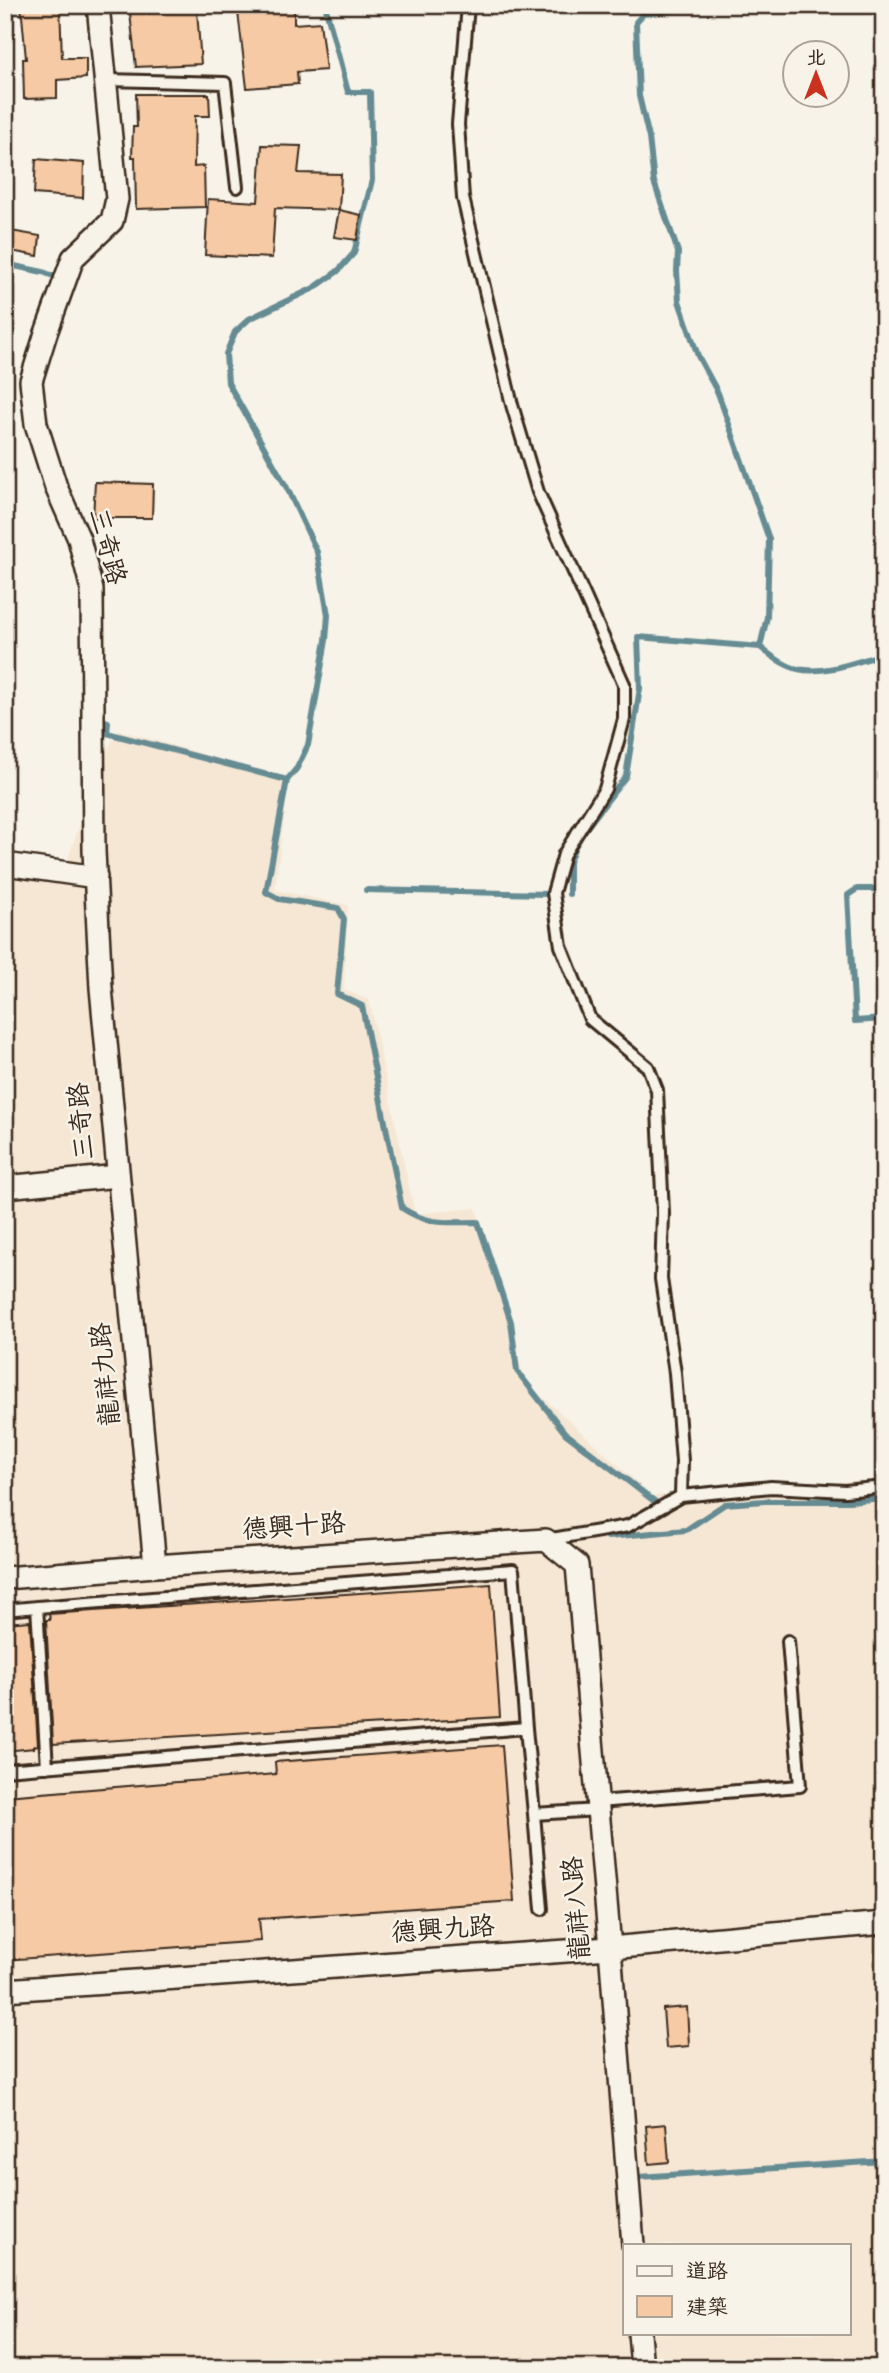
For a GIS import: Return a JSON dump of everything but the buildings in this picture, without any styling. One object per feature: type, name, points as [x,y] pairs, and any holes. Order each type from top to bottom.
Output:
[{"type":"street","name":"三奇路","points":[[98,5],[117,199],[112,220],[73,258],[31,381],[36,424],[56,486],[79,539],[92,590],[93,851],[101,988],[117,1176]]},
{"type":"street","points":[[5,864],[96,877]]},
{"type":"street","points":[[5,1187],[117,1176]]},
{"type":"street","name":"龍祥九路","points":[[117,1176],[155,1566]]},
{"type":"street","name":"德興十路","points":[[5,1578],[546,1540]]},
{"type":"street","name":"龍祥八路","points":[[546,1540],[577,1565],[633,2244]]},
{"type":"street","name":"德興九路","points":[[5,1990],[610,1948],[884,1923]]},
{"type":"street","points":[[639,2334],[642,2368]]},
{"type":"lane","points":[[468,5],[458,124],[463,198],[512,405],[538,492],[624,684],[624,719],[605,789],[564,854],[553,892],[561,946],[590,1019],[648,1067],[657,1090],[663,1213],[661,1279],[675,1373],[682,1461],[681,1496]]},
{"type":"lane","points":[[107,80],[225,83],[237,187]]},
{"type":"lane","points":[[546,1540],[628,1526],[681,1496],[771,1487],[845,1491],[884,1487]]},
{"type":"lane","points":[[5,1610],[513,1570],[542,1909]]},
{"type":"lane","points":[[37,1607],[47,1767]]},
{"type":"lane","points":[[534,1814],[800,1786],[788,1641]]},
{"type":"lane","points":[[5,1770],[526,1728]]},
{"type":"shaded area","points":[[119,730],[289,779],[275,890],[348,905],[344,990],[369,1000],[415,1214],[476,1208],[525,1381],[652,1496],[884,1479],[884,2368],[5,2368],[5,862],[68,859],[101,760]]},
{"type":"waterway","points":[[325,5],[348,92],[370,92],[372,180],[354,253],[338,271],[314,288],[249,319],[235,332],[226,354],[228,383],[287,488],[317,552],[328,615],[308,745],[297,768],[287,780],[266,892],[279,899],[338,908],[344,919],[337,994],[362,1006],[402,1208],[430,1220],[478,1222],[511,1322],[517,1371],[565,1433],[662,1507]]},
{"type":"waterway","points":[[680,5],[676,10],[643,14],[636,22],[639,96],[649,138],[654,182],[678,252],[679,301],[698,356],[718,393],[769,539],[767,617],[760,647],[788,666],[808,670],[841,666],[884,654]]},
{"type":"waterway","points":[[5,264],[43,272],[61,279],[60,281]]},
{"type":"waterway","points":[[585,830],[626,776],[640,688],[638,637],[760,647]]},
{"type":"waterway","points":[[98,718],[108,722],[107,733],[287,780]]},
{"type":"waterway","points":[[569,894],[569,862],[577,841]]},
{"type":"waterway","points":[[884,889],[857,889],[848,895],[855,1021],[884,1019]]},
{"type":"waterway","points":[[366,890],[548,894]]},
{"type":"waterway","points":[[608,1537],[686,1530],[725,1504],[884,1498]]},
{"type":"waterway","points":[[638,2177],[884,2161]]}]
